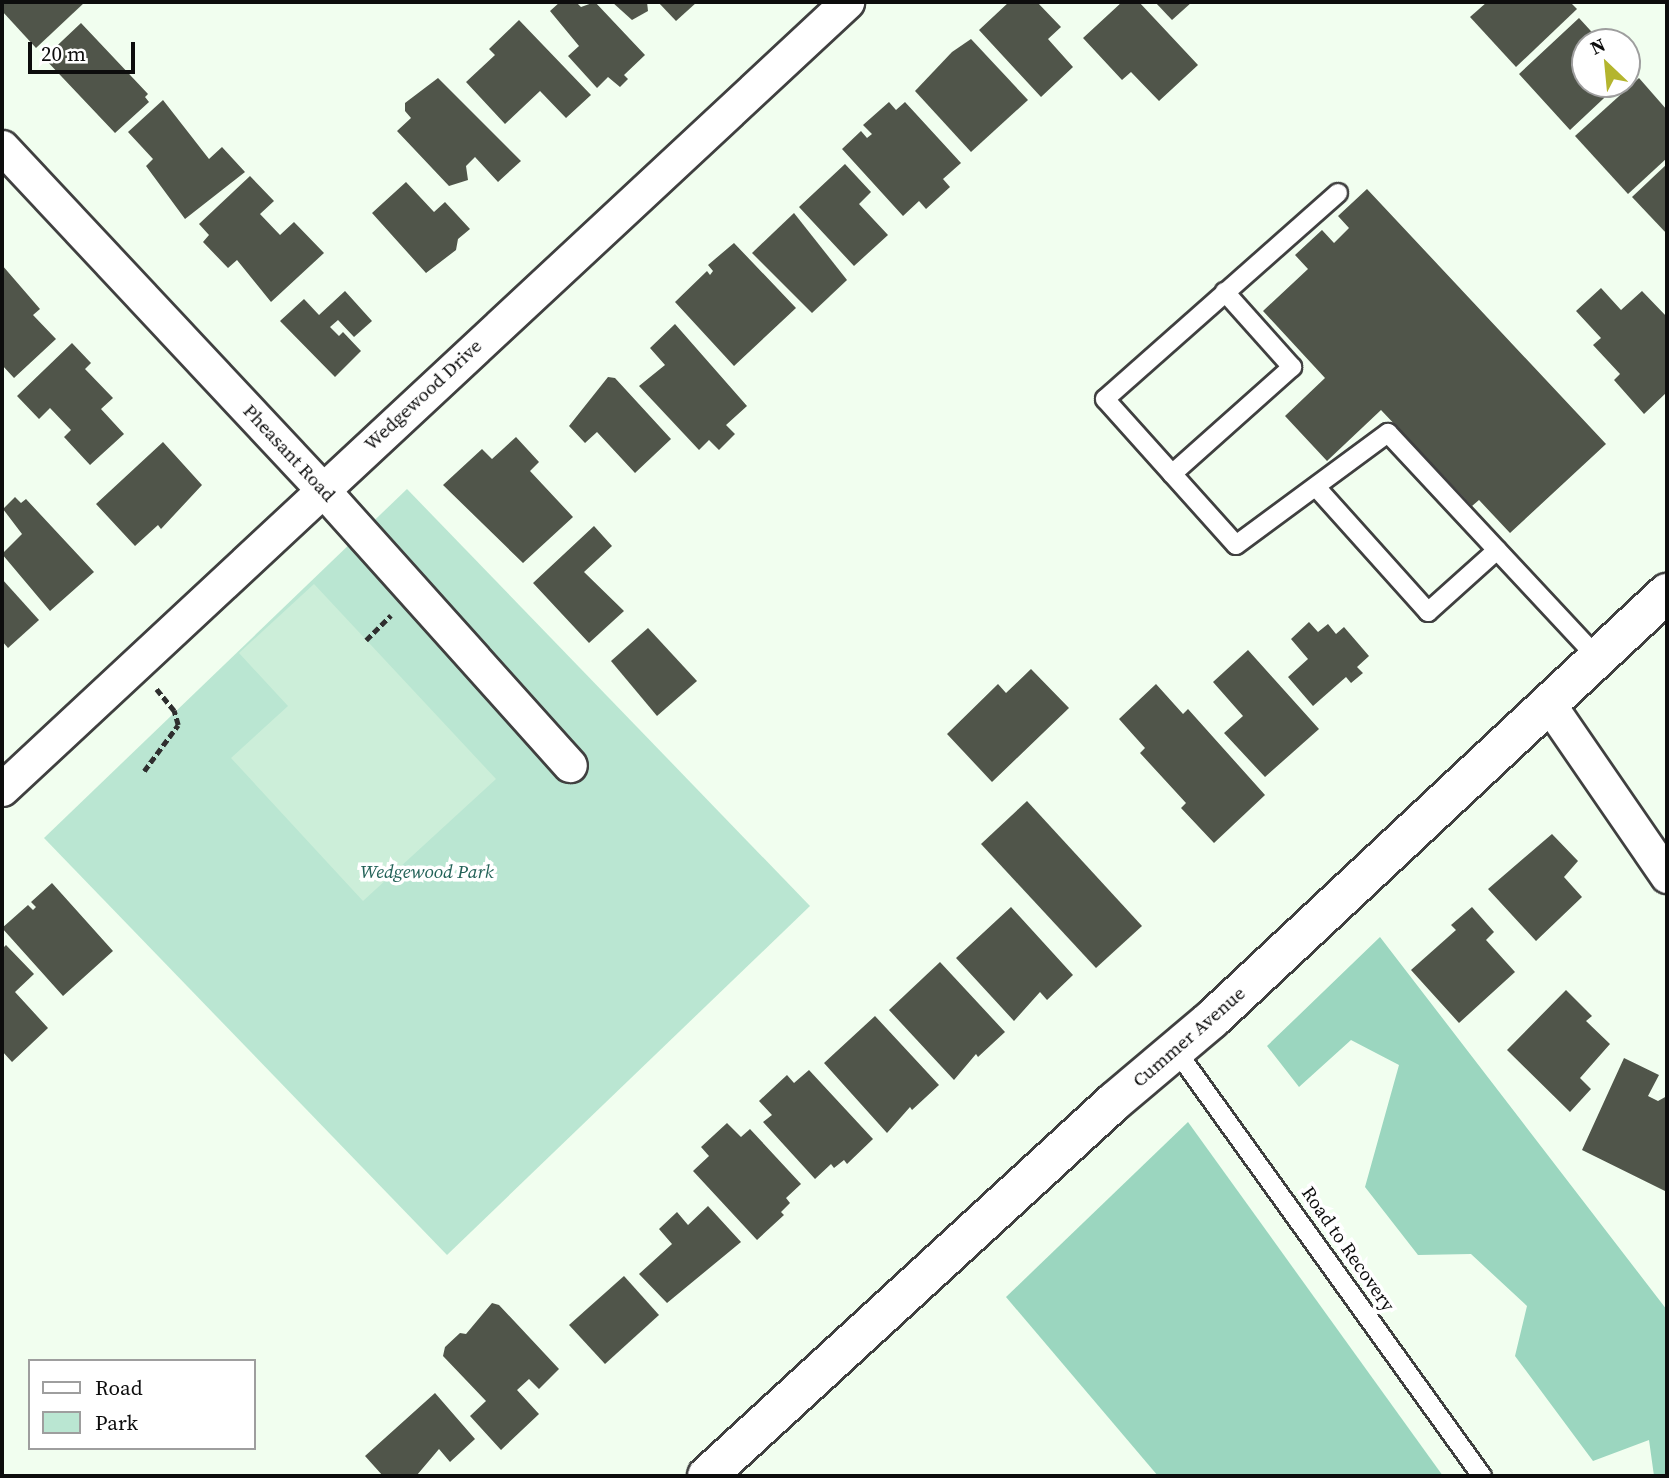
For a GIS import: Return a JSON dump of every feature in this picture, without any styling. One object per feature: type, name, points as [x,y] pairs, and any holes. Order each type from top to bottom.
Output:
[{"type":"street","name":"Wedgewood Drive","points":[[2,789],[847,2]]},
{"type":"street","name":"Pheasant Road","points":[[2,147],[322,489],[570,765]]},
{"type":"street","name":"Cummer Avenue","points":[[707,1476],[1175,1049],[1667,593]]},
{"type":"street","points":[[1548,703],[1667,876]]},
{"type":"lane","points":[[1338,193],[1105,399],[1236,545],[1388,433],[1598,657]]},
{"type":"lane","points":[[1172,474],[1292,367],[1225,292]]},
{"type":"lane","points":[[1316,487],[1427,612],[1497,550]]},
{"type":"lane","name":"Road to Recovery","points":[[1175,1049],[1482,1476]]},
{"type":"path","points":[[135,664],[177,721],[175,732],[144,771]]},
{"type":"green space","name":"Wedgewood Park","points":[[407,489],[810,906],[447,1255],[44,838]]},
{"type":"green space","points":[[314,584],[496,779],[363,901],[231,758],[288,706],[239,653]]},
{"type":"green space","points":[[1380,937],[1667,1310],[1667,1476],[1654,1476],[1649,1440],[1593,1461],[1515,1356],[1527,1306],[1471,1254],[1418,1255],[1365,1187],[1399,1065],[1351,1040],[1299,1087],[1267,1046]]},
{"type":"green space","points":[[1188,1122],[1443,1476],[1158,1476],[1006,1297]]},
{"type":"building","points":[[2,2],[85,2],[36,48],[2,11]]},
{"type":"building","points":[[560,2],[576,2],[581,7],[595,2],[645,55],[624,75],[628,79],[620,87],[608,77],[597,88],[568,56],[579,46],[550,11]]},
{"type":"building","points":[[612,2],[647,2],[648,11],[632,20]]},
{"type":"building","points":[[658,2],[697,2],[676,21]]},
{"type":"building","points":[[1009,2],[1037,2],[1061,27],[1048,39],[1073,67],[1041,97],[979,30]]},
{"type":"building","points":[[1122,2],[1139,2],[1198,65],[1159,101],[1131,72],[1122,80],[1083,38]]},
{"type":"building","points":[[1155,2],[1192,2],[1172,20]]},
{"type":"building","points":[[1487,2],[1570,2],[1577,9],[1516,67],[1470,17]]},
{"type":"building","points":[[1579,18],[1588,28],[1571,28],[1571,98],[1604,98],[1570,130],[1519,74]]},
{"type":"building","points":[[519,20],[591,95],[566,118],[540,91],[505,124],[466,82],[495,55],[489,49]]},
{"type":"building","points":[[81,23],[148,94],[145,97],[149,102],[115,133],[44,58]]},
{"type":"building","points":[[971,39],[1028,100],[971,152],[915,91],[952,52]]},
{"type":"building","points":[[438,78],[521,161],[498,182],[475,157],[466,166],[468,180],[449,186],[397,131],[411,118],[405,111],[405,103]]},
{"type":"building","points":[[1641,80],[1667,110],[1667,158],[1628,194],[1575,136],[1617,98],[1641,98]]},
{"type":"building","points":[[163,100],[209,159],[222,147],[245,172],[185,219],[146,166],[153,159],[128,132]]},
{"type":"building","points":[[889,102],[896,110],[905,102],[961,163],[943,179],[950,187],[926,209],[919,201],[903,216],[842,149],[861,131],[867,138],[872,134],[863,125]]},
{"type":"building","points":[[845,164],[871,192],[859,204],[888,235],[854,266],[799,207]]},
{"type":"building","points":[[1667,164],[1667,234],[1632,197]]},
{"type":"building","points":[[250,176],[274,201],[260,214],[280,235],[294,222],[324,253],[271,302],[237,260],[228,268],[203,242],[209,235],[199,224]]},
{"type":"building","points":[[406,182],[434,212],[445,202],[470,229],[458,239],[456,250],[426,273],[372,213]]},
{"type":"building","points":[[1367,189],[1606,444],[1510,533],[1479,500],[1472,506],[1381,410],[1327,461],[1285,416],[1325,378],[1263,311],[1308,269],[1295,255],[1322,230],[1334,243],[1349,228],[1338,216]]},
{"type":"building","points":[[794,213],[847,280],[812,313],[752,253]]},
{"type":"building","points":[[734,243],[796,308],[734,366],[675,302],[707,271],[710,275],[713,271],[708,265]]},
{"type":"building","points":[[2,265],[40,309],[33,315],[56,339],[14,378],[2,365]]},
{"type":"building","points":[[1601,288],[1621,310],[1642,291],[1667,317],[1667,392],[1644,414],[1614,380],[1620,374],[1593,345],[1601,338],[1576,311]]},
{"type":"building","points":[[345,291],[372,321],[354,337],[338,320],[330,327],[339,336],[343,332],[361,351],[335,377],[280,321],[304,299],[319,315]]},
{"type":"building","points":[[675,324],[747,406],[726,425],[735,434],[719,450],[709,440],[699,450],[639,386],[665,365],[650,348]]},
{"type":"building","points":[[72,343],[91,363],[85,369],[113,398],[101,409],[124,434],[90,465],[64,437],[71,430],[50,408],[39,419],[17,396]]},
{"type":"building","points":[[608,377],[615,378],[671,439],[635,473],[597,432],[585,443],[569,426]]},
{"type":"building","points":[[516,437],[539,462],[530,471],[573,517],[523,563],[443,485],[482,449],[492,459]]},
{"type":"building","points":[[163,442],[202,485],[161,529],[158,525],[135,546],[96,504]]},
{"type":"building","points":[[15,497],[21,503],[26,499],[94,572],[50,611],[2,554],[22,534],[3,509]]},
{"type":"building","points":[[594,526],[612,546],[584,572],[624,611],[589,643],[533,583]]},
{"type":"building","points":[[2,579],[39,620],[8,648],[2,641]]},
{"type":"building","points":[[1309,622],[1318,632],[1328,624],[1336,634],[1344,627],[1369,656],[1357,667],[1363,673],[1351,683],[1346,677],[1313,706],[1288,677],[1308,659],[1291,639]]},
{"type":"building","points":[[648,628],[697,681],[657,716],[611,661]]},
{"type":"building","points":[[1248,650],[1319,729],[1265,777],[1224,733],[1243,716],[1213,682]]},
{"type":"building","points":[[1031,669],[1069,708],[992,782],[947,734],[998,684],[1006,693]]},
{"type":"building","points":[[1156,684],[1183,714],[1188,709],[1265,795],[1214,843],[1181,808],[1186,803],[1140,753],[1145,748],[1119,719]]},
{"type":"building","points":[[1027,801],[1142,926],[1096,968],[981,844]]},
{"type":"building","points":[[1552,834],[1578,861],[1564,877],[1582,897],[1536,941],[1488,889]]},
{"type":"building","points":[[52,883],[113,951],[63,996],[2,928],[28,905],[33,910],[36,907],[31,902]]},
{"type":"building","points":[[1011,907],[1073,975],[1047,1000],[1040,992],[1014,1021],[956,958]]},
{"type":"building","points":[[1472,907],[1494,932],[1486,940],[1515,972],[1459,1023],[1411,970],[1456,930],[1451,925]]},
{"type":"building","points":[[6,945],[34,974],[15,992],[48,1028],[12,1062],[2,1051],[2,949]]},
{"type":"building","points":[[940,962],[1005,1032],[978,1057],[976,1054],[954,1080],[889,1010]]},
{"type":"building","points":[[1566,990],[1592,1016],[1586,1021],[1610,1044],[1580,1078],[1591,1089],[1570,1112],[1507,1050]]},
{"type":"building","points":[[875,1016],[939,1085],[912,1110],[910,1107],[887,1133],[824,1063]]},
{"type":"building","points":[[1624,1058],[1659,1075],[1648,1096],[1658,1101],[1667,1096],[1665,1191],[1582,1150]]},
{"type":"building","points":[[809,1070],[873,1139],[847,1164],[844,1160],[834,1168],[831,1164],[815,1179],[763,1122],[772,1115],[759,1101],[787,1075],[794,1083]]},
{"type":"building","points":[[727,1123],[741,1137],[750,1129],[801,1184],[786,1198],[790,1203],[781,1212],[784,1215],[757,1240],[693,1171],[709,1156],[701,1147]]},
{"type":"building","points":[[708,1206],[741,1242],[667,1303],[639,1274],[672,1244],[659,1229],[677,1212],[688,1225]]},
{"type":"building","points":[[624,1276],[659,1315],[605,1364],[569,1325]]},
{"type":"building","points":[[492,1303],[499,1305],[559,1369],[539,1389],[529,1379],[517,1390],[539,1414],[501,1450],[470,1416],[486,1401],[443,1356],[445,1347],[460,1333],[466,1334]]},
{"type":"building","points":[[435,1393],[475,1439],[450,1462],[439,1449],[417,1475],[383,1476],[365,1456]]}]
